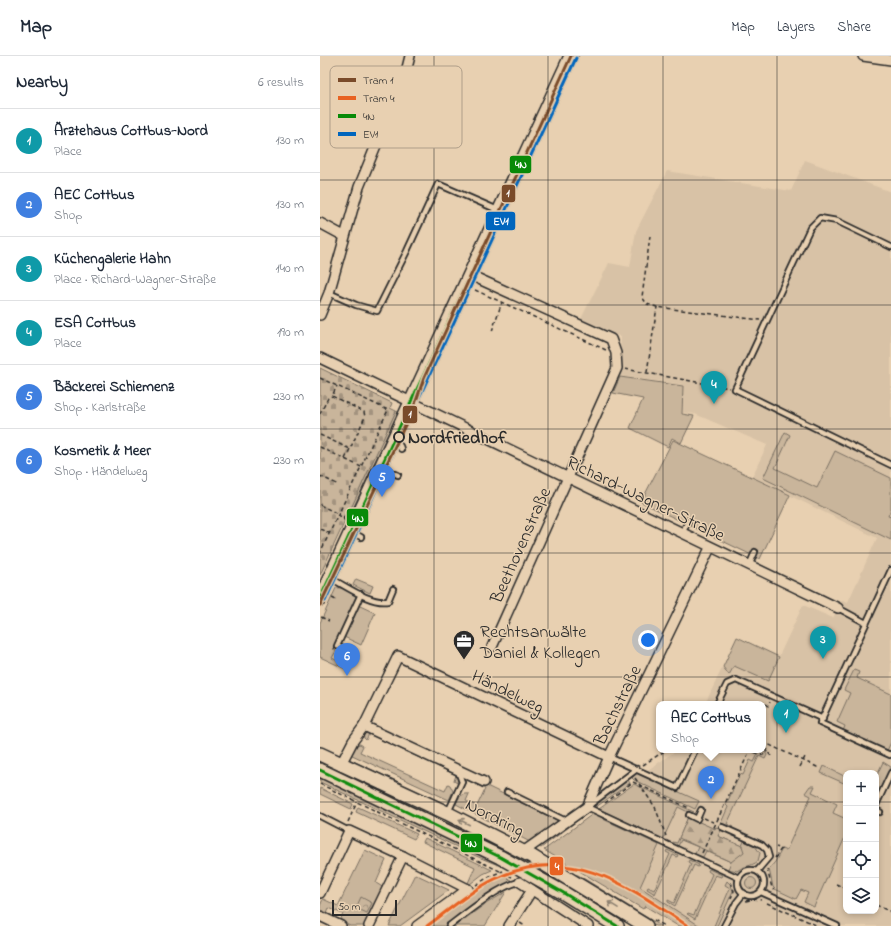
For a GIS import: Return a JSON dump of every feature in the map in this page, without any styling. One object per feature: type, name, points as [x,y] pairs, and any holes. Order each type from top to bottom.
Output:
[{"type":"main road","points":[[325,598],[330,578],[351,526],[381,468],[399,446],[412,402],[571,56]]},
{"type":"main road","name":"Nordring","points":[[320,754],[447,813],[523,852],[572,880],[646,926]]},
{"type":"main road","name":"Nordring","points":[[320,770],[618,926]]},
{"type":"main road","points":[[505,866],[523,852]]},
{"type":"street","points":[[408,66],[410,56]]},
{"type":"street","points":[[863,56],[891,60]]},
{"type":"street","points":[[320,316],[329,294],[359,186],[375,148]]},
{"type":"street","points":[[320,223],[344,236]]},
{"type":"street","points":[[467,280],[611,339],[616,355],[617,368]]},
{"type":"street","name":"Richard-Wagner-Straße","points":[[320,358],[710,548],[838,608]]},
{"type":"street","name":"Beethovenstraße","points":[[492,647],[617,368]]},
{"type":"street","name":"Bachstraße","points":[[590,809],[609,757],[710,548]]},
{"type":"street","name":"Händelweg","points":[[341,764],[353,741],[364,726],[365,714],[398,656],[609,757]]},
{"type":"street","points":[[364,726],[484,782]]},
{"type":"street","points":[[523,852],[566,821],[590,809]]},
{"type":"street","points":[[320,892],[324,873],[347,829],[468,889],[417,926]]},
{"type":"street","points":[[369,926],[403,856]]},
{"type":"street","points":[[520,882],[588,926]]},
{"type":"street","points":[[509,926],[532,890]]},
{"type":"street","points":[[320,916],[341,926]]},
{"type":"lane","points":[[329,294],[356,305],[377,311],[438,184],[500,210]]},
{"type":"lane","points":[[891,247],[837,221],[820,218],[810,228],[735,389],[891,465]]},
{"type":"lane","points":[[381,468],[398,475]]},
{"type":"lane","points":[[682,534],[688,521]]},
{"type":"lane","points":[[749,566],[755,552]]},
{"type":"lane","points":[[891,570],[820,724],[890,755],[891,754]]},
{"type":"lane","points":[[330,578],[380,602],[388,601],[393,589]]},
{"type":"lane","points":[[354,654],[337,646],[361,594]]},
{"type":"lane","name":"Richard-Wagner-Straße","points":[[838,608],[866,623]]},
{"type":"lane","points":[[718,701],[727,684],[736,680],[823,719]]},
{"type":"lane","points":[[609,757],[677,788],[694,753]]},
{"type":"lane","points":[[637,769],[590,809],[739,878]]},
{"type":"lane","points":[[447,813],[462,782],[458,770]]},
{"type":"lane","points":[[879,799],[891,773]]},
{"type":"lane","points":[[507,792],[566,821]]},
{"type":"lane","points":[[689,815],[697,819],[700,813]]},
{"type":"lane","points":[[320,816],[347,829]]},
{"type":"lane","points":[[722,827],[762,845],[767,850],[769,857],[757,871]]},
{"type":"lane","points":[[749,870],[757,871],[761,874],[764,881],[763,889],[754,896],[744,894],[739,887],[739,878],[749,870]]},
{"type":"lane","points":[[449,926],[492,895],[513,883],[520,882]]},
{"type":"lane","points":[[761,892],[837,926]]},
{"type":"lane","points":[[724,926],[736,903],[744,894]]},
{"type":"path","points":[[650,236],[642,297],[647,304],[656,307],[767,321]]},
{"type":"path","points":[[467,280],[502,302],[616,355]]},
{"type":"path","points":[[492,331],[502,302]]},
{"type":"path","points":[[647,373],[656,307]]},
{"type":"path","points":[[617,368],[735,389]]},
{"type":"path","points":[[320,378],[388,410],[320,552]]},
{"type":"path","points":[[320,414],[328,398],[332,396],[337,386]]},
{"type":"path","points":[[332,396],[364,412],[365,418],[345,459]]},
{"type":"path","points":[[320,435],[350,449]]},
{"type":"path","points":[[320,447],[361,467]]},
{"type":"path","points":[[320,476],[339,485]]},
{"type":"path","points":[[320,505],[338,514],[351,526]]},
{"type":"path","points":[[320,529],[329,533]]},
{"type":"path","points":[[325,598],[338,601]]},
{"type":"path","points":[[321,617],[328,621]]},
{"type":"path","points":[[769,741],[767,751],[771,756]]},
{"type":"path","points":[[766,743],[817,767],[818,764]]},
{"type":"path","points":[[637,769],[661,753]]},
{"type":"path","points":[[699,860],[748,753]]},
{"type":"path","points":[[756,753],[762,755],[766,753]]},
{"type":"path","points":[[800,767],[805,757]]},
{"type":"path","points":[[631,773],[655,807],[667,840]]},
{"type":"path","points":[[590,809],[633,782],[700,813],[715,824]]},
{"type":"path","points":[[320,784],[505,866],[520,882]]},
{"type":"path","points":[[347,829],[358,802]]},
{"type":"path","points":[[774,860],[781,849],[776,847]]},
{"type":"path","points":[[468,889],[505,866]]},
{"type":"path","points":[[769,866],[767,872],[772,888],[780,893]]},
{"type":"path","points":[[728,879],[734,887],[731,898]]},
{"type":"path","points":[[836,884],[843,887]]},
{"type":"path","points":[[743,903],[754,899],[760,900],[818,926]]},
{"type":"path","points":[[879,906],[891,912]]},
{"type":"shaded area","points":[[805,160],[891,192],[891,926],[693,926],[544,850],[634,784],[648,770],[673,753],[766,753],[766,701],[706,701],[737,637],[779,656],[803,605],[833,618],[842,600],[848,602],[877,538],[752,477],[767,445],[695,414],[683,413],[683,385],[618,376],[621,337],[581,319],[609,263],[630,267],[636,231],[667,171],[791,191]]},
{"type":"green space","name":"Nordfriedhof","points":[[320,368],[392,403],[390,408],[396,411],[320,575]]},
{"type":"green space","points":[[620,377],[683,386],[682,414],[694,416],[681,443],[672,438],[668,447],[630,428],[643,399],[613,393]]},
{"type":"green space","points":[[396,411],[398,412],[351,513],[349,512]]},
{"type":"green space","points":[[785,432],[790,435],[775,468],[817,488],[835,451],[891,478],[891,509],[888,516],[891,517],[891,540],[763,478]]},
{"type":"green space","points":[[673,440],[790,495],[760,559],[641,502]]},
{"type":"green space","points":[[356,579],[373,586],[370,593],[353,585]]},
{"type":"green space","points":[[336,588],[348,590],[357,597],[333,649],[336,651],[332,658],[350,667],[348,670],[320,657],[320,623]]},
{"type":"green space","points":[[358,605],[375,613],[361,645],[344,637]]},
{"type":"green space","points":[[737,637],[779,657],[768,681],[734,666],[729,675],[723,667]]},
{"type":"green space","points":[[854,670],[859,672],[857,678],[891,694],[891,742],[887,751],[843,731],[845,726],[837,722],[850,693],[844,690]]},
{"type":"green space","points":[[368,730],[455,773],[456,775],[369,734],[366,740],[364,738],[364,734]]},
{"type":"green space","points":[[360,744],[363,746],[360,752],[445,791],[448,784],[450,785],[453,791],[449,800],[350,754],[356,745]]},
{"type":"green space","points":[[758,753],[766,753],[767,755],[765,759],[759,756],[727,824],[733,827],[732,828],[721,823],[728,807],[726,805],[740,774],[743,775],[750,760],[754,762]]},
{"type":"green space","points":[[349,759],[446,804],[444,805],[350,763]]},
{"type":"green space","points":[[883,762],[891,767],[879,793],[879,771]]},
{"type":"green space","points":[[320,763],[347,772],[446,818],[508,851],[506,852],[456,826],[423,814],[320,766]]},
{"type":"green space","points":[[824,766],[843,776],[843,783],[821,773]]},
{"type":"green space","points":[[637,773],[699,801],[695,809],[634,780],[632,778]]},
{"type":"green space","points":[[456,775],[457,778],[457,783],[454,781]]},
{"type":"green space","points":[[464,775],[559,821],[530,842],[456,804],[461,796],[464,794],[469,794],[466,801],[477,806],[485,789],[467,780],[464,785]]},
{"type":"green space","points":[[320,776],[504,865],[503,867],[476,856],[320,782]]},
{"type":"green space","points":[[628,780],[630,783],[596,807],[595,804]]},
{"type":"green space","points":[[634,784],[694,812],[690,813],[678,807],[663,839],[599,809]]},
{"type":"green space","points":[[810,786],[815,786],[812,792],[837,804],[833,813],[843,818],[843,842],[814,907],[804,902],[808,893],[801,890],[796,899],[775,889],[773,887],[769,869],[775,862],[782,849],[786,851],[811,796],[805,793]]},
{"type":"green space","points":[[320,788],[353,804],[351,809],[320,794]]},
{"type":"green space","points":[[358,807],[417,834],[414,839],[356,812]]},
{"type":"green space","points":[[586,812],[589,812],[541,848],[538,846]]},
{"type":"green space","points":[[594,813],[603,819],[659,845],[640,887],[700,926],[678,926],[645,906],[643,909],[544,850]]},
{"type":"green space","points":[[688,817],[714,829],[716,827],[721,830],[718,836],[742,846],[744,841],[755,846],[760,853],[758,861],[737,871],[728,869],[731,862],[706,851],[703,857],[695,854],[698,847],[681,840],[678,846],[672,844],[673,842],[677,843]]},
{"type":"green space","points":[[688,817],[715,829],[716,827],[721,830],[718,836],[742,846],[744,852],[731,862],[679,838]]},
{"type":"green space","points":[[425,838],[492,870],[483,874],[470,884],[468,883],[475,867],[423,842]]},
{"type":"green space","points":[[365,850],[386,860],[376,883],[384,888],[367,926],[350,926],[340,921],[343,914],[329,908],[326,915],[320,912],[320,906],[323,899],[338,906]]},
{"type":"green space","points":[[667,850],[678,855],[677,857],[673,855],[655,894],[647,889],[648,887],[654,890],[670,854],[666,852]]},
{"type":"green space","points":[[689,860],[699,865],[698,867],[694,865],[675,906],[668,902],[668,900],[674,903],[691,864],[688,862]]},
{"type":"green space","points":[[709,869],[722,875],[721,877],[715,875],[695,919],[687,914],[694,915],[712,874],[708,871]]},
{"type":"green space","points":[[415,874],[449,890],[400,926],[389,926]]},
{"type":"green space","points":[[502,874],[512,881],[484,898],[445,926],[422,926],[470,891]]},
{"type":"green space","points":[[571,874],[578,875],[661,926],[655,926]]},
{"type":"green space","points":[[751,877],[755,879],[757,883],[755,887],[751,889],[747,887],[745,883],[747,879]]},
{"type":"green space","points":[[727,881],[731,885],[733,891],[717,926],[714,926],[730,888],[725,885]]},
{"type":"green space","points":[[506,892],[485,926],[455,926],[484,905]]},
{"type":"green space","points":[[361,897],[372,903],[367,913],[356,908]]},
{"type":"tram line","name":"1","points":[[320,605],[415,404],[424,378],[571,56]]},
{"type":"tram line","name":"4","points":[[427,926],[468,895],[495,879],[522,869],[548,865],[573,867],[597,874],[620,884],[643,896],[688,926]]},
{"type":"transit line","name":"4N","points":[[320,599],[571,56]]},
{"type":"transit line","name":"EV1","points":[[325,601],[576,58]]},
{"type":"transit line","name":"4N","points":[[320,770],[500,857],[562,892],[617,926]]},
{"type":"place","name":"ESA Cottbus","points":[[714,404]]},
{"type":"place","name":"Nordfriedhof","points":[[399,437]]},
{"type":"place","name":"Bäckerei Schiemenz","points":[[382,497]]},
{"type":"place","name":"Küchengalerie Hahn","points":[[823,659]]},
{"type":"place","name":"Rechtsanwälte Daniel & Kollegen","points":[[464,660]]},
{"type":"place","name":"Kosmetik & Meer","points":[[347,676]]},
{"type":"place","name":"Ärztehaus Cottbus-Nord","points":[[786,733]]},
{"type":"place","name":"AEC Cottbus","points":[[711,799]]}]
